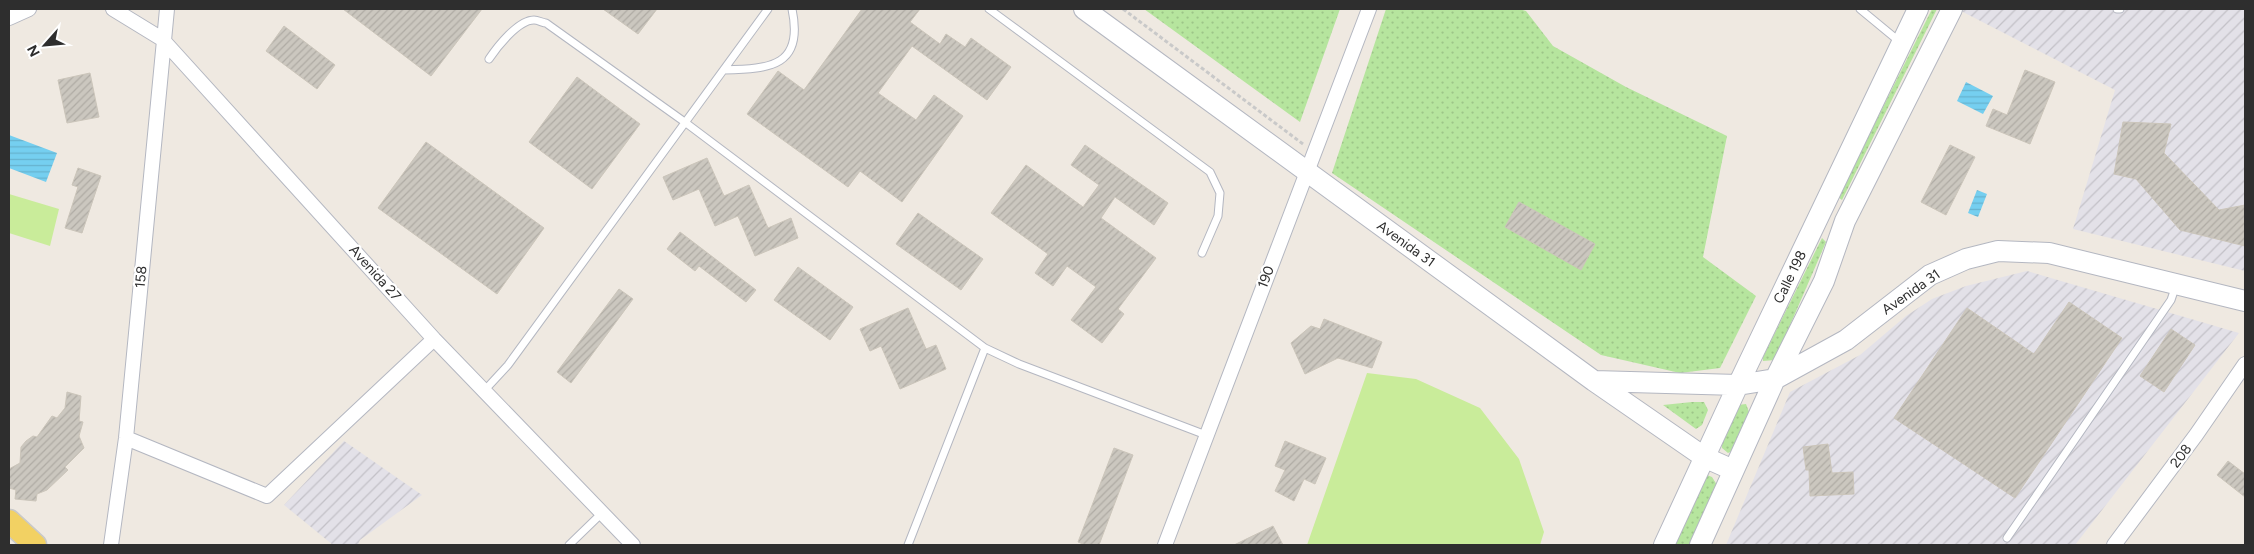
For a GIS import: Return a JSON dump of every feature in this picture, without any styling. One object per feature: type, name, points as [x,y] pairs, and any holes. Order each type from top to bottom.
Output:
[{"type":"main road","name":"Avenida 31","points":[[1084,9],[1594,380],[1704,457],[1733,470]]},
{"type":"main road","name":"Calle 198","points":[[1664,545],[1738,385],[1918,9]]},
{"type":"main road","points":[[1700,545],[1775,379],[1824,281],[1845,221],[1952,9]]},
{"type":"main road","points":[[1824,208],[1845,221]]},
{"type":"main road","name":"Avenida 31","points":[[1594,380],[1738,385],[1775,379],[1846,340],[1930,275],[1966,259],[1998,251],[2049,253],[2245,300]]},
{"type":"main road","points":[[1738,385],[1751,396],[1761,410]]},
{"type":"main road","points":[[9,521],[34,545]]},
{"type":"street","points":[[9,18],[29,9]]},
{"type":"street","name":"Avenida 27","points":[[113,9],[162,39],[434,339],[633,545]]},
{"type":"street","name":"158","points":[[111,545],[126,438],[162,39],[167,9]]},
{"type":"street","name":"190","points":[[1165,545],[1369,9]]},
{"type":"street","points":[[126,438],[267,496],[434,339]]},
{"type":"street","name":"208","points":[[2114,545],[2196,436],[2245,364]]},
{"type":"lane","points":[[484,391],[508,365],[768,9]]},
{"type":"lane","points":[[724,70],[758,69],[772,66],[785,57],[795,42],[796,27],[792,9]]},
{"type":"lane","points":[[989,9],[1210,172],[1220,193],[1218,216],[1202,253]]},
{"type":"lane","points":[[1860,9],[1901,43]]},
{"type":"lane","points":[[489,59],[502,40],[526,22],[534,20],[546,24],[686,123],[985,348],[1019,364],[1206,435]]},
{"type":"lane","points":[[2007,538],[2170,300],[2176,284]]},
{"type":"lane","points":[[908,545],[985,348]]},
{"type":"lane","points":[[569,545],[602,512]]},
{"type":"path","points":[[1123,9],[1313,152]]},
{"type":"shaded area","points":[[1963,9],[2245,9],[2245,271],[2073,229],[2115,90],[1961,11]]},
{"type":"shaded area","points":[[2027,271],[2239,333],[2075,545],[1726,545],[1790,392],[1860,355],[1906,316],[1932,299],[1966,286]]},
{"type":"shaded area","points":[[344,441],[422,495],[360,540],[358,545],[333,545],[284,505]]},
{"type":"green space","points":[[1144,9],[1340,9],[1300,122]]},
{"type":"green space","points":[[1386,9],[1519,9],[1526,11],[1553,46],[1626,87],[1727,136],[1703,257],[1756,296],[1720,368],[1680,373],[1601,355],[1332,173]]},
{"type":"green space","points":[[1932,9],[1937,9],[1842,200],[1838,197]]},
{"type":"green space","points":[[9,194],[59,209],[50,246],[9,233]]},
{"type":"green space","points":[[1822,238],[1826,242],[1775,360],[1763,361],[1763,357]]},
{"type":"green space","points":[[1367,373],[1416,379],[1480,408],[1519,459],[1544,532],[1540,545],[1307,545]]},
{"type":"green space","points":[[1704,402],[1708,410],[1702,425],[1696,429],[1663,405]]},
{"type":"green space","points":[[1746,404],[1749,412],[1732,451],[1728,453],[1722,448],[1721,442],[1738,405]]},
{"type":"green space","points":[[1707,475],[1712,477],[1717,485],[1690,545],[1672,545]]},
{"type":"water","points":[[1966,82],[1993,96],[1983,114],[1957,101]]},
{"type":"water","points":[[9,135],[57,153],[46,182],[9,168]]},
{"type":"water","points":[[1977,190],[1987,194],[1978,217],[1968,213]]},
{"type":"building","points":[[343,9],[482,9],[431,76]]},
{"type":"building","points":[[603,9],[657,9],[638,34]]},
{"type":"building","points":[[862,9],[920,9],[910,22],[940,44],[946,34],[965,47],[971,38],[1011,67],[987,100],[912,46],[878,93],[916,120],[934,95],[963,116],[902,202],[860,171],[848,187],[747,114],[778,71],[804,90]]},
{"type":"building","points":[[284,26],[335,65],[317,89],[266,51]]},
{"type":"building","points":[[2025,70],[2055,82],[2030,144],[1986,126],[1993,109],[2007,115]]},
{"type":"building","points":[[90,73],[99,117],[67,123],[58,80]]},
{"type":"building","points":[[577,77],[640,124],[592,189],[529,142]]},
{"type":"building","points":[[2123,122],[2171,124],[2164,153],[2219,210],[2245,205],[2245,246],[2180,230],[2136,179],[2114,174]]},
{"type":"building","points":[[426,142],[544,228],[497,294],[378,208]]},
{"type":"building","points":[[1085,145],[1168,203],[1154,225],[1115,197],[1101,218],[1156,258],[1118,309],[1124,314],[1102,343],[1071,320],[1096,287],[1067,266],[1053,286],[1035,273],[1048,254],[991,213],[1026,165],[1083,207],[1099,185],[1071,165]]},
{"type":"building","points":[[1950,145],[1975,157],[1946,215],[1921,202]]},
{"type":"building","points":[[707,158],[724,196],[749,185],[768,228],[791,218],[798,238],[755,256],[738,216],[715,226],[699,189],[673,200],[663,177]]},
{"type":"building","points":[[78,168],[101,176],[82,233],[65,228],[78,187],[72,185]]},
{"type":"building","points":[[1519,202],[1595,244],[1581,270],[1505,227]]},
{"type":"building","points":[[918,213],[983,259],[961,290],[896,244]]},
{"type":"building","points":[[680,232],[756,290],[746,302],[699,266],[695,271],[667,249]]},
{"type":"building","points":[[798,267],[853,307],[830,340],[774,300]]},
{"type":"building","points":[[619,289],[633,299],[571,383],[557,372]]},
{"type":"building","points":[[2069,302],[2122,338],[2015,498],[1894,418],[1967,308],[2034,354]]},
{"type":"building","points":[[908,308],[926,349],[936,345],[946,369],[900,389],[881,346],[870,351],[860,329]]},
{"type":"building","points":[[1324,319],[1382,342],[1372,368],[1338,358],[1305,374],[1291,343],[1311,326],[1320,329]]},
{"type":"building","points":[[2171,329],[2195,345],[2164,392],[2140,376]]},
{"type":"building","points":[[67,392],[81,396],[79,421],[83,422],[79,436],[84,448],[65,467],[68,470],[47,490],[37,494],[36,501],[15,499],[16,490],[9,488],[9,469],[20,463],[21,447],[26,441],[33,436],[37,437],[52,416],[57,418],[65,408]]},
{"type":"building","points":[[1285,441],[1326,458],[1315,484],[1304,479],[1294,501],[1275,491],[1285,470],[1275,466]]},
{"type":"building","points":[[1828,444],[1832,473],[1853,472],[1854,494],[1810,496],[1809,470],[1806,470],[1803,447]]},
{"type":"building","points":[[1114,448],[1133,455],[1099,545],[1086,545],[1078,542]]},
{"type":"building","points":[[2228,461],[2245,474],[2245,497],[2217,475]]},
{"type":"building","points":[[1273,526],[1283,545],[1234,545]]}]
